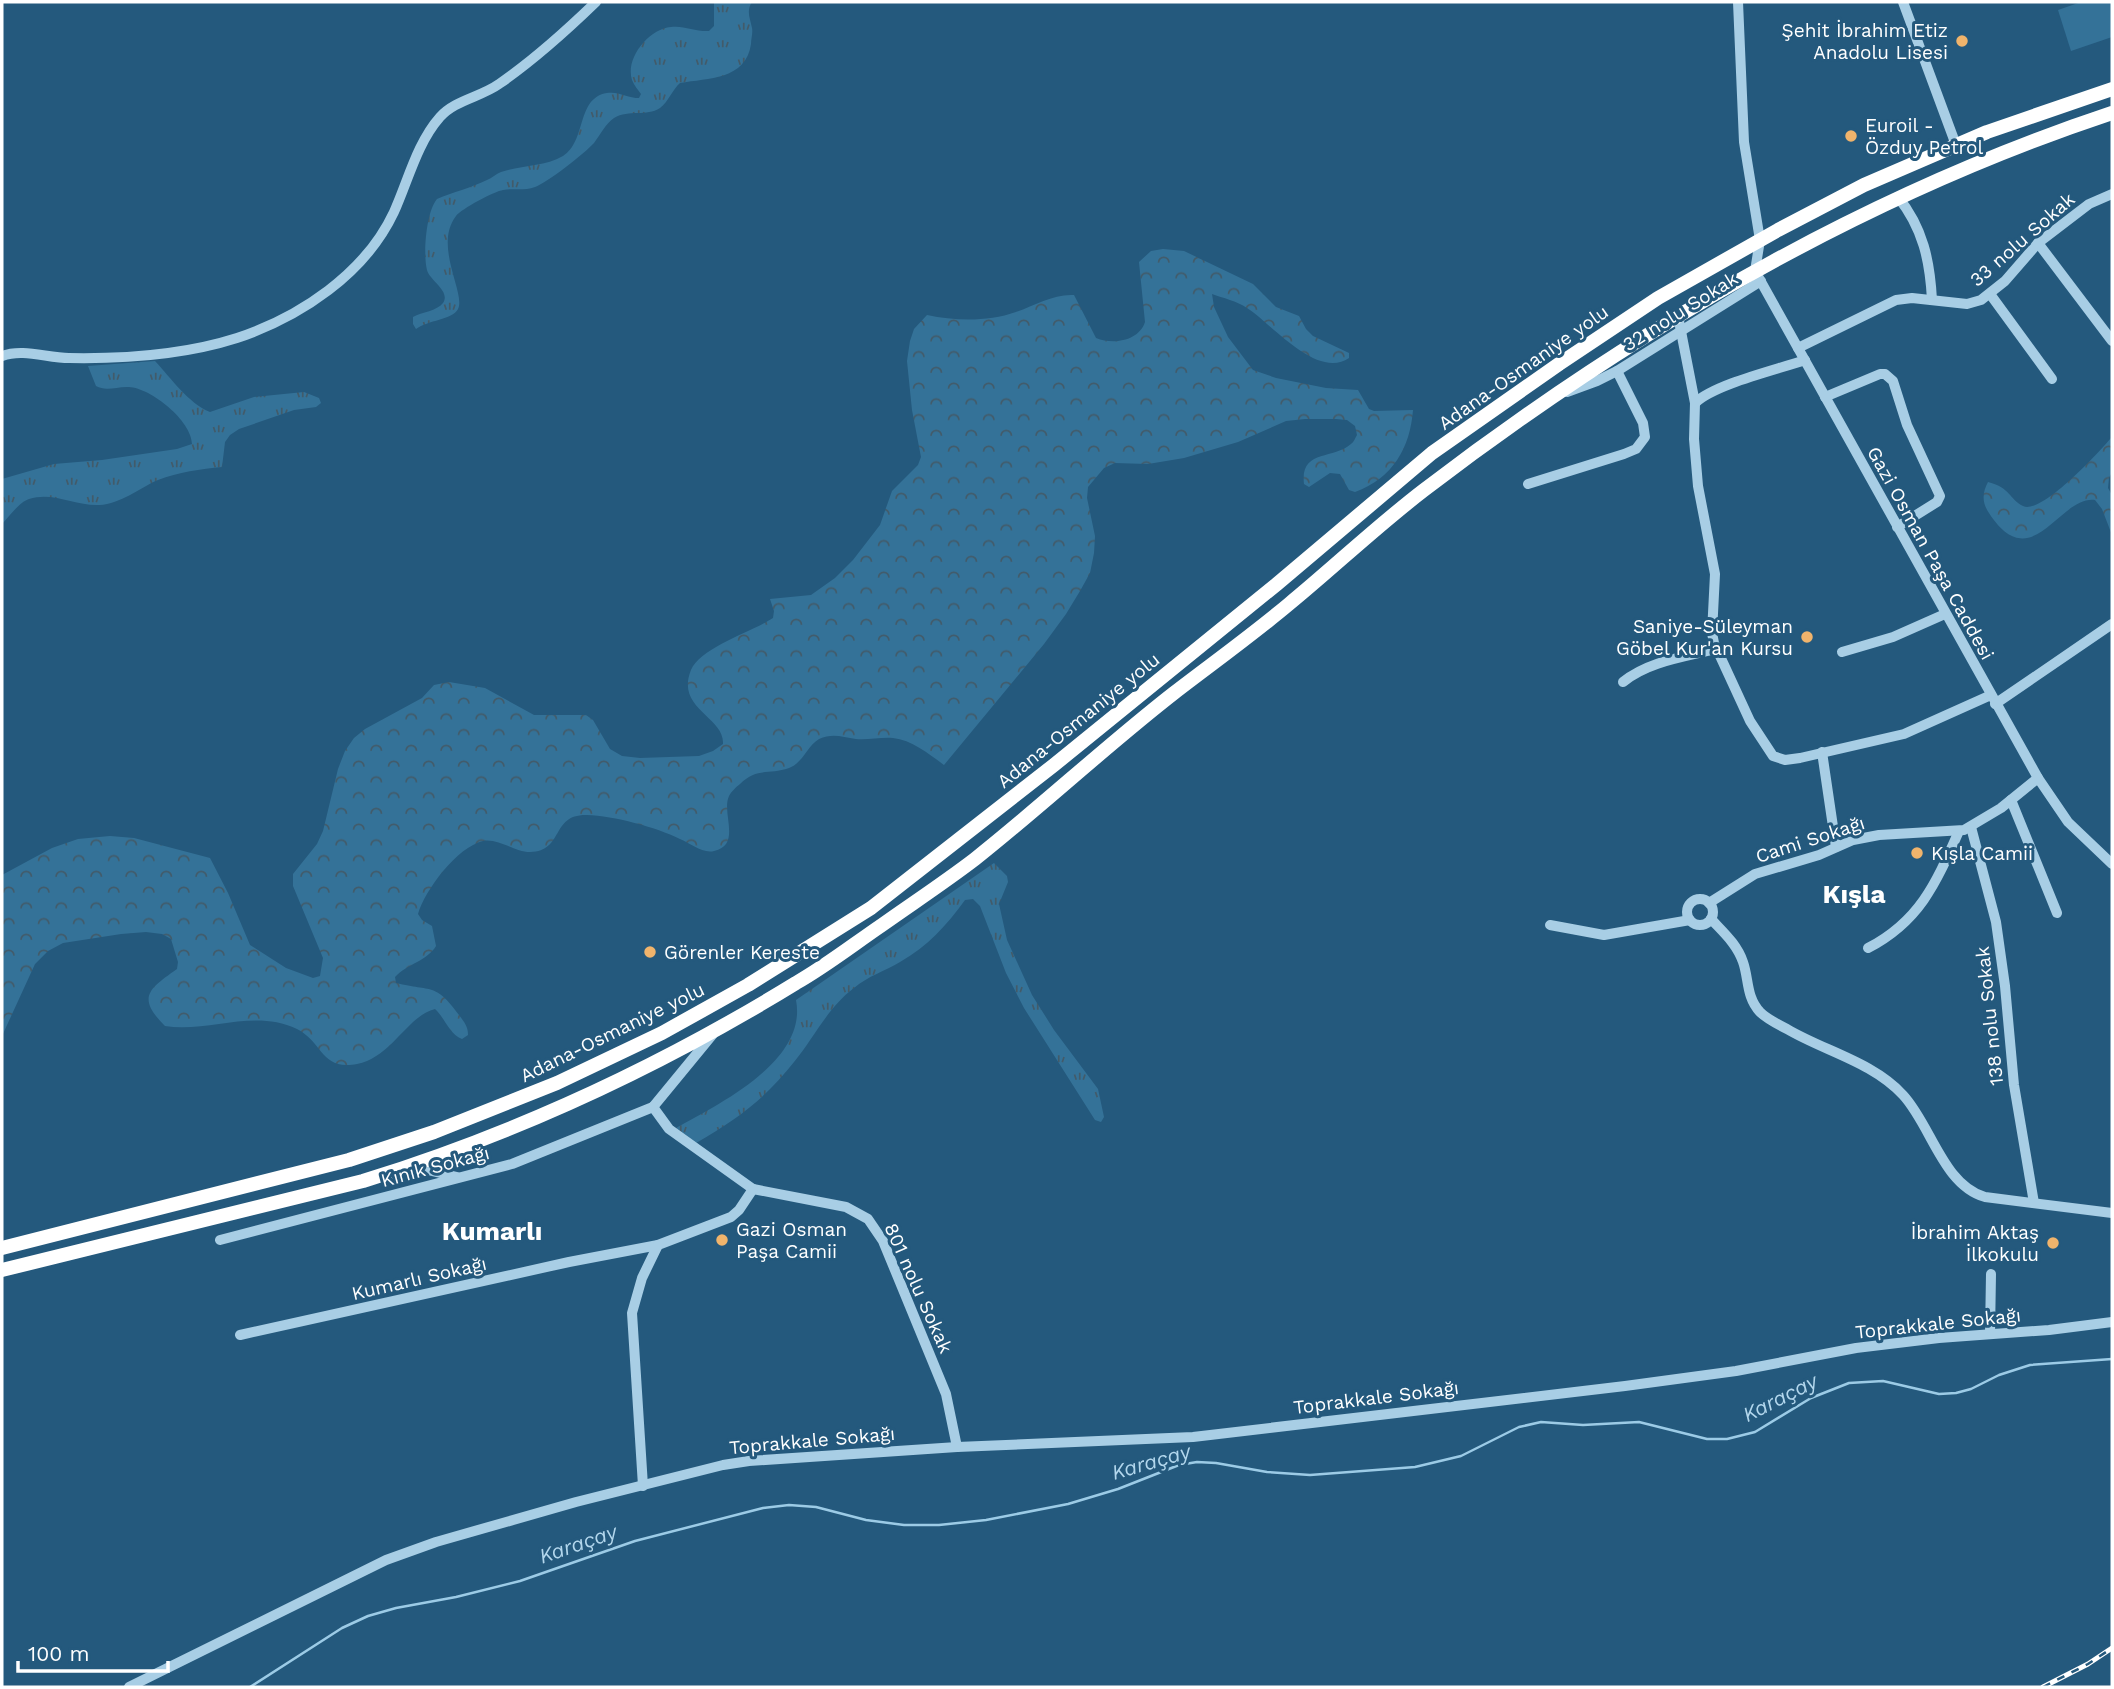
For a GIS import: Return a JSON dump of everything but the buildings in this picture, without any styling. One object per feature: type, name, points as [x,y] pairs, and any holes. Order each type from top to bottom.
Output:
[{"type":"highway","name":"Adana-Osmaniye yolu","points":[[2,1248],[349,1160],[434,1132],[557,1083],[662,1033],[748,985],[871,908],[1277,584],[1432,453],[1657,298],[1864,185],[1955,145],[2112,89]]},
{"type":"highway","name":"Adana-Osmaniye yolu","points":[[2,1270],[363,1181],[410,1166],[541,1115],[715,1031],[801,981],[972,862],[1173,694],[1295,599],[1422,492],[1642,338],[1898,197],[1979,162],[2112,113]]},
{"type":"street","points":[[2,356],[17,352],[68,358],[177,351],[236,338],[300,308],[350,273],[382,236],[419,151],[439,118],[452,107],[486,93],[499,84],[548,46],[596,2]]},
{"type":"street","points":[[1738,2],[1744,142],[1760,240],[1758,276]]},
{"type":"street","points":[[1903,2],[1955,145]]},
{"type":"street","name":"33 nolu Sokak","points":[[1798,348],[1896,300],[1912,298],[1967,304],[1990,295],[2038,243],[2089,204],[2112,194]]},
{"type":"street","points":[[1898,197],[1913,216],[1925,247],[1932,300]]},
{"type":"street","points":[[2038,243],[2112,341]]},
{"type":"street","name":"32 nolu Sokak","points":[[1557,396],[1617,371],[1681,331],[1758,276]]},
{"type":"street","name":"Gazi Osman Paşa Caddesi","points":[[1758,276],[2038,778],[2068,822],[2112,864]]},
{"type":"street","points":[[1990,295],[2052,379]]},
{"type":"street","points":[[1678,316],[1695,403],[1698,486],[1715,574],[1712,633],[1716,649],[1750,721],[1773,756],[1785,760],[1905,734],[1993,700],[2112,624]]},
{"type":"street","points":[[1695,403],[1701,397],[1717,390],[1805,360]]},
{"type":"street","name":"32 nolu Sokak","points":[[1528,484],[1639,447],[1645,437],[1643,423],[1617,371]]},
{"type":"street","points":[[1825,397],[1880,374],[1885,374],[1893,381],[1908,425],[1940,496],[1937,502],[1897,527]]},
{"type":"street","points":[[1842,652],[1903,633],[1945,614]]},
{"type":"street","points":[[1623,682],[1653,665],[1716,649]]},
{"type":"street","points":[[1822,752],[1836,847]]},
{"type":"street","name":"Cami Sokağı","points":[[1709,903],[1755,874],[1819,855],[1863,837],[1959,831],[1971,827],[2038,778]]},
{"type":"street","points":[[2011,800],[2057,913]]},
{"type":"street","name":"138 nolu Sokak","points":[[1971,827],[1996,922],[2014,1085],[2034,1203]]},
{"type":"street","points":[[1868,948],[1892,935],[1922,904],[1959,831]]},
{"type":"street","points":[[1550,925],[1604,935],[1690,920],[1701,925],[1711,919],[1713,911],[1709,903],[1694,901],[1688,908],[1690,920]]},
{"type":"street","points":[[1711,919],[1739,954],[1752,1001],[1764,1016],[1880,1076],[1896,1088],[1911,1105],[1950,1170],[1967,1190],[1985,1197],[2112,1213]]},
{"type":"street","name":"Kınık Sokağı","points":[[220,1240],[461,1178],[533,1156],[653,1107],[715,1031]]},
{"type":"street","points":[[653,1107],[668,1129],[753,1189]]},
{"type":"street","points":[[410,1166],[461,1178]]},
{"type":"street","name":"Kumarlı Sokağı","points":[[240,1335],[569,1262],[658,1245],[731,1217],[753,1189]]},
{"type":"street","name":"801 nolu Sokak","points":[[753,1189],[846,1206],[860,1213],[873,1225],[888,1251],[946,1394],[957,1447]]},
{"type":"street","points":[[643,1486],[632,1313],[642,1278],[658,1245]]},
{"type":"street","points":[[1990,1334],[1991,1274]]},
{"type":"street","name":"Toprakkale Sokağı","points":[[129,1687],[386,1560],[436,1542],[643,1486],[748,1461],[957,1447],[1193,1437],[1737,1371],[1856,1348],[2112,1322]]},
{"type":"green space","points":[[714,2],[752,2],[749,12],[751,44],[742,65],[724,75],[680,83],[655,111],[614,118],[589,148],[541,184],[527,189],[499,191],[459,213],[450,228],[448,241],[458,292],[458,309],[451,316],[416,329],[413,317],[437,308],[445,299],[442,290],[429,274],[426,263],[428,223],[437,199],[481,183],[501,172],[563,156],[576,141],[586,111],[597,97],[611,93],[639,98],[641,94],[633,82],[632,63],[635,54],[647,39],[671,27],[709,31],[714,26]]},
{"type":"green space","points":[[2081,2],[2112,2],[2112,37],[2071,51],[2058,10]]},
{"type":"green space","points":[[1151,251],[1184,251],[1253,284],[1276,307],[1299,316],[1313,336],[1349,353],[1349,358],[1336,363],[1323,362],[1309,356],[1247,308],[1212,294],[1214,307],[1228,337],[1253,370],[1276,378],[1326,388],[1358,390],[1369,409],[1374,411],[1413,410],[1403,449],[1380,479],[1355,492],[1349,490],[1340,474],[1330,473],[1309,487],[1304,484],[1304,473],[1312,460],[1344,449],[1357,435],[1355,426],[1347,420],[1336,419],[1286,421],[1238,442],[1184,458],[1148,464],[1115,463],[1104,468],[1088,487],[1087,498],[1095,536],[1094,553],[1090,573],[1080,591],[1044,644],[944,765],[920,748],[900,739],[828,736],[815,742],[794,766],[752,775],[735,788],[727,803],[727,842],[714,851],[701,850],[647,826],[610,817],[587,815],[567,820],[554,840],[541,850],[524,851],[489,841],[473,845],[443,871],[427,893],[418,914],[432,926],[436,946],[395,977],[396,983],[432,990],[444,997],[466,1027],[468,1035],[462,1039],[435,1009],[425,1013],[369,1060],[345,1065],[329,1059],[297,1029],[281,1023],[248,1021],[165,1026],[151,1008],[150,994],[159,982],[177,969],[178,962],[171,939],[162,934],[146,932],[63,943],[48,951],[35,964],[2,1036],[2,875],[52,848],[78,839],[110,836],[134,838],[210,858],[250,945],[286,968],[313,978],[320,976],[323,958],[293,886],[293,874],[317,844],[323,831],[338,769],[354,738],[365,729],[422,698],[434,685],[449,682],[485,688],[534,715],[586,715],[593,720],[610,749],[622,756],[699,756],[713,751],[723,744],[722,735],[690,694],[688,683],[691,670],[705,654],[716,647],[773,618],[770,599],[811,595],[835,578],[880,525],[892,491],[918,465],[921,457],[912,410],[907,361],[914,329],[927,315],[960,319],[994,318],[1052,298],[1074,295],[1096,338],[1125,340],[1137,334],[1145,322],[1139,262]]},
{"type":"green space","points":[[155,361],[187,396],[210,412],[254,397],[304,392],[319,398],[321,403],[316,407],[294,410],[239,429],[225,442],[222,467],[166,477],[107,504],[90,505],[46,497],[29,499],[18,506],[2,524],[2,479],[54,464],[102,460],[177,449],[192,444],[190,435],[178,416],[159,399],[129,387],[104,389],[96,386],[88,366]]},
{"type":"green space","points":[[2112,437],[2112,472],[2108,488],[2112,495],[2112,535],[2102,509],[2095,500],[2082,502],[2069,509],[2032,537],[2019,538],[2004,531],[1989,513],[1984,498],[1988,482],[2001,487],[2023,506],[2032,506],[2070,480]]},
{"type":"green space","points":[[994,863],[1007,876],[1008,882],[999,904],[1007,940],[1032,995],[1054,1030],[1098,1089],[1104,1117],[1101,1122],[1095,1120],[1024,1008],[1006,973],[980,906],[973,899],[965,900],[943,927],[919,949],[865,980],[845,996],[783,1075],[749,1108],[696,1143],[676,1128],[736,1093],[775,1061],[788,1042],[796,1022],[796,1000]]},
{"type":"waterway","name":"Karaçay","points":[[250,1687],[342,1628],[368,1616],[520,1581],[635,1541],[763,1508],[789,1505],[816,1507],[866,1520],[904,1525],[939,1525],[986,1520],[1068,1504],[1118,1489],[1179,1465],[1197,1462],[1310,1475],[1415,1467],[1461,1456],[1519,1427],[1541,1422],[1583,1425],[1639,1422],[1707,1439],[1727,1439],[1755,1432],[1811,1398],[1849,1383],[1883,1381],[1939,1394],[1956,1393],[2030,1365],[2112,1359]]},
{"type":"railway","points":[[2043,1687],[2088,1664],[2112,1648]]},
{"type":"place","name":"Şehit İbrahim Etiz Anadolu Lisesi","points":[[1962,41]]},
{"type":"place","name":"Euroil - Özduy Petrol","points":[[1851,136]]},
{"type":"place","name":"Saniye-Süleyman Göbel Kur'an Kursu","points":[[1807,637]]},
{"type":"place","name":"Kışla Camii","points":[[1917,853]]},
{"type":"place","name":"Görenler Kereste","points":[[650,952]]},
{"type":"place","name":"Gazi Osman Paşa Camii","points":[[722,1240]]},
{"type":"place","name":"İbrahim Aktaş İlkokulu","points":[[2053,1243]]},
{"type":"district","name":"Kışla","points":[[1854,894]]},
{"type":"district","name":"Kumarlı","points":[[492,1231]]}]
